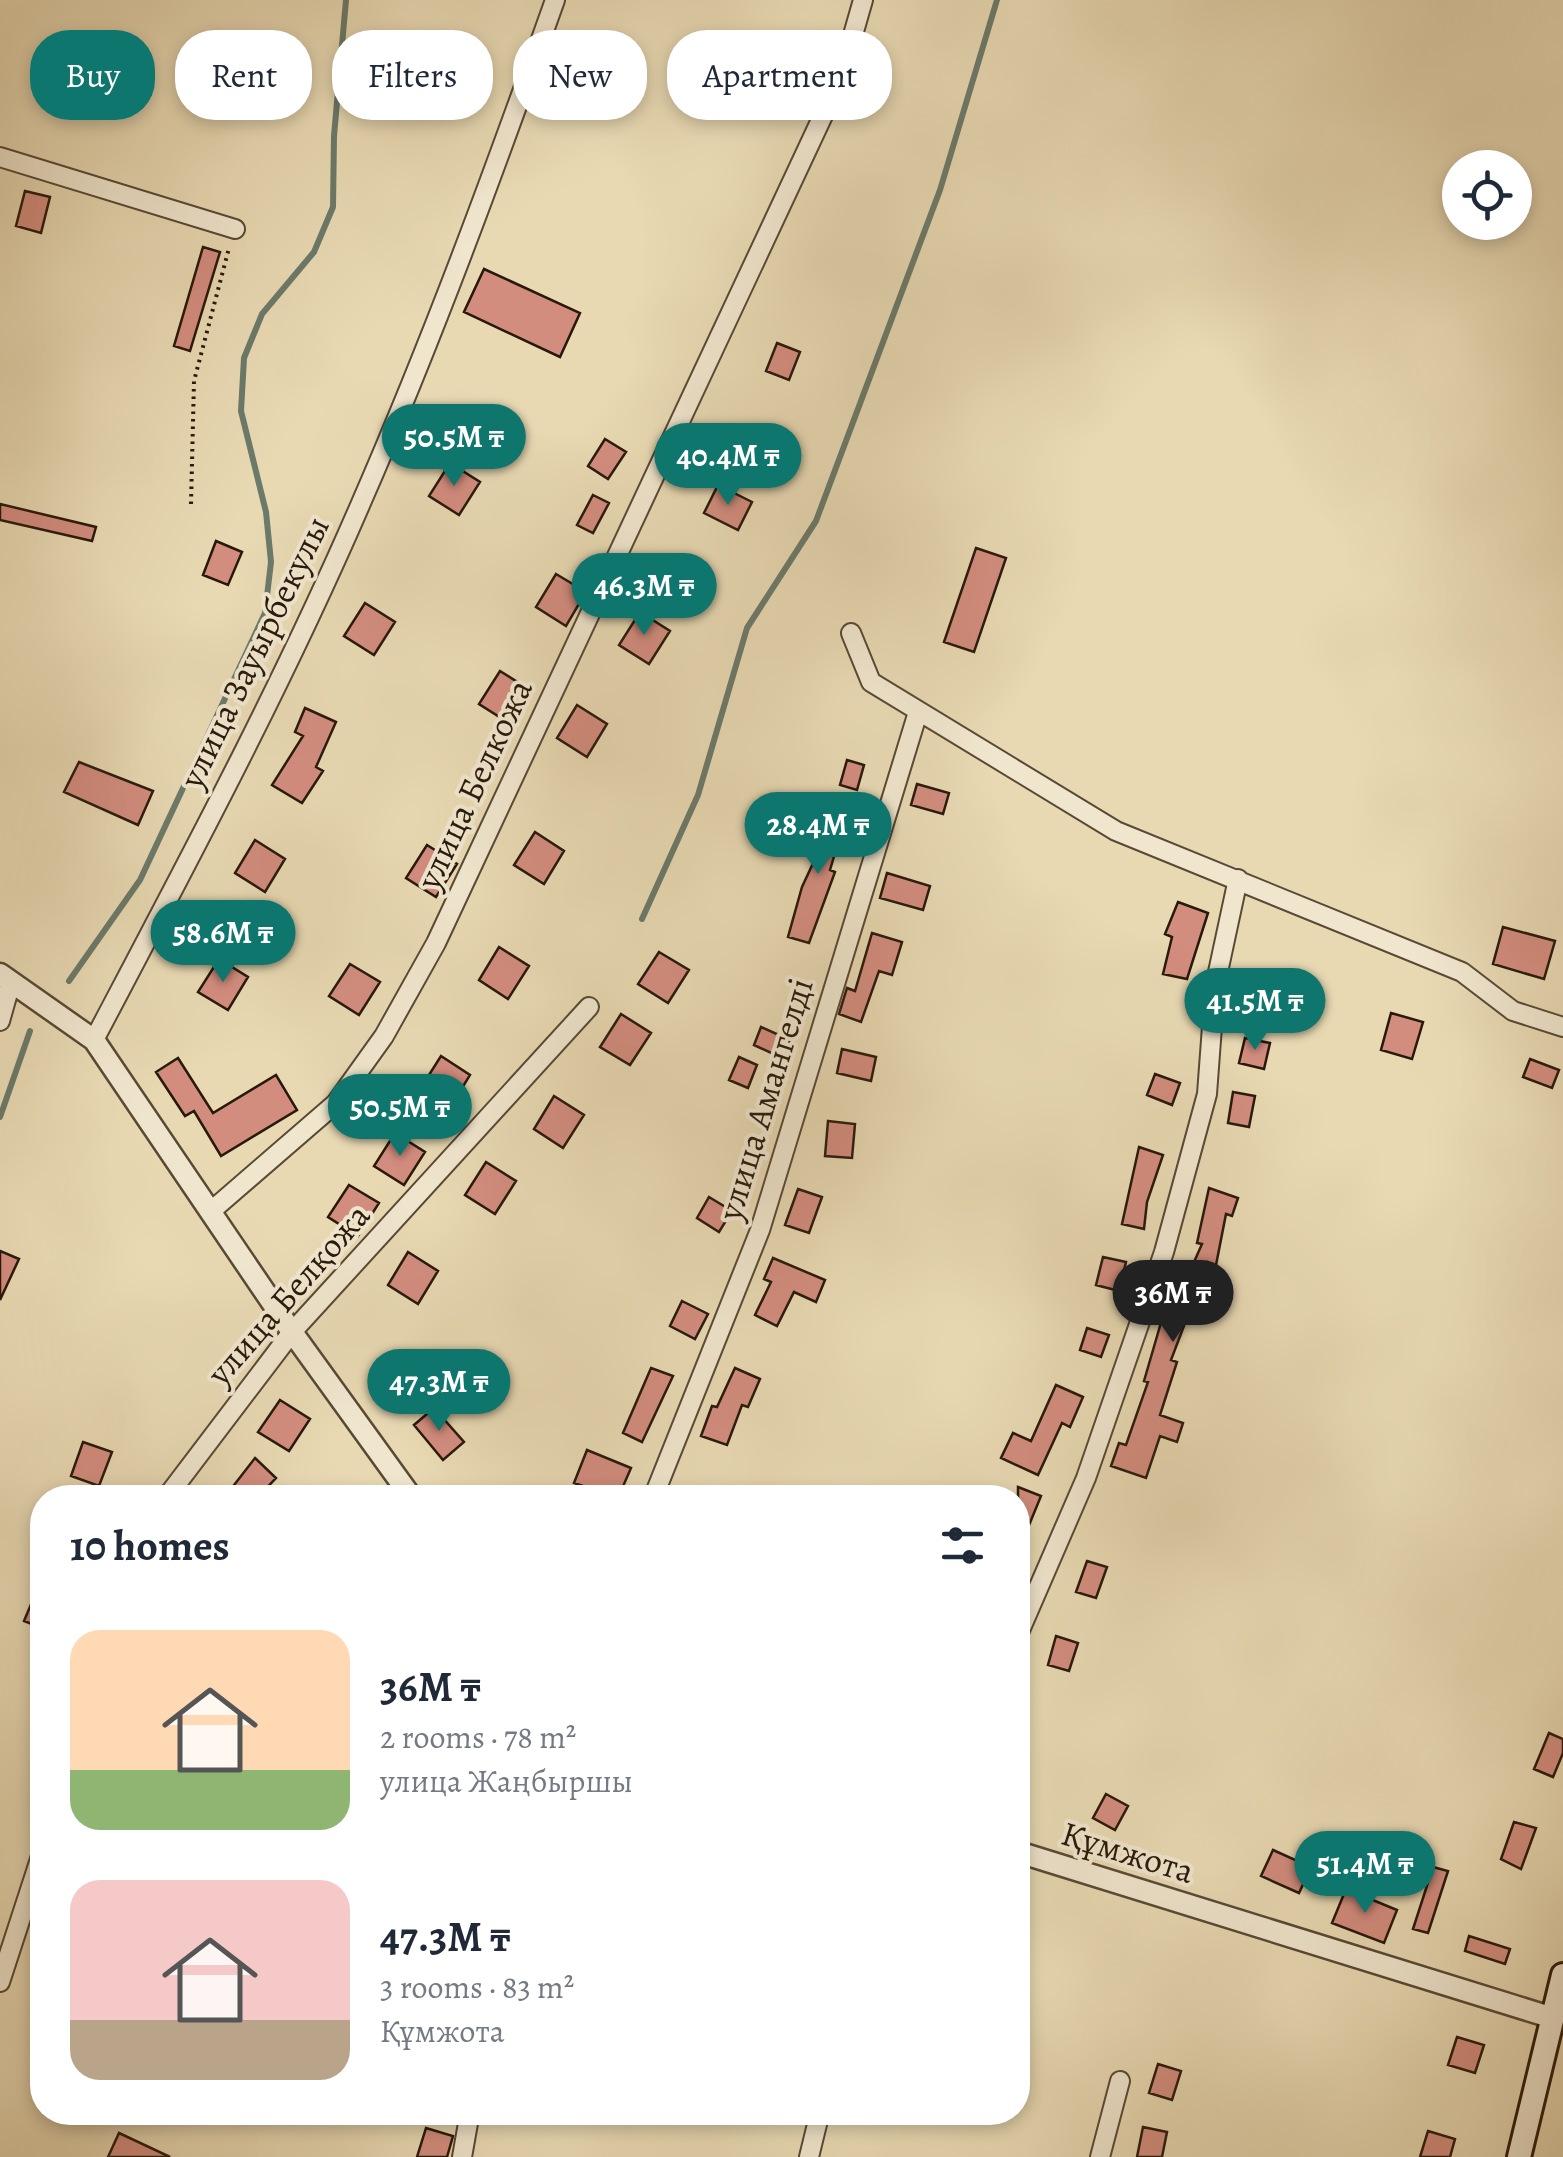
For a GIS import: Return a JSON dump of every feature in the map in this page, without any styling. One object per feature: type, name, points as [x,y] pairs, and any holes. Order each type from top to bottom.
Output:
[{"type":"main road","points":[[1519,2157],[1557,2017],[1563,1975]]},
{"type":"street","name":"улица Зауырбекулы","points":[[94,1040],[236,772],[360,504],[474,228],[555,0]]},
{"type":"street","name":"улица Белкожа","points":[[210,1212],[336,1103],[384,1036],[436,943],[841,77],[864,0]]},
{"type":"street","points":[[0,158],[234,229]]},
{"type":"street","points":[[851,633],[871,682],[1116,830],[1462,972],[1513,1011],[1563,1027]]},
{"type":"street","name":"улица Амангелді","points":[[658,1485],[760,1230],[918,712]]},
{"type":"street","points":[[1030,1607],[1086,1478],[1164,1252],[1207,1094],[1216,986],[1238,878]]},
{"type":"street","points":[[0,1021],[5,978],[94,1040],[292,1332],[403,1485]]},
{"type":"street","name":"улица Белқожа","points":[[176,1485],[292,1332],[590,1007]]},
{"type":"street","name":"Құмжота","points":[[1030,1856],[1557,2017]]},
{"type":"street","points":[[0,1982],[30,1890]]},
{"type":"street","points":[[1100,2157],[1120,2082]]},
{"type":"street","points":[[462,2157],[468,2125]]},
{"type":"street","points":[[809,2157],[817,2125]]},
{"type":"path","points":[[191,504],[194,381],[234,229]]},
{"type":"building","points":[[25,191],[50,197],[41,233],[16,226]]},
{"type":"building","points":[[203,247],[220,252],[190,351],[174,346]]},
{"type":"building","points":[[484,269],[580,313],[560,357],[464,312]]},
{"type":"building","points":[[777,343],[800,352],[789,380],[766,371]]},
{"type":"building","points":[[605,439],[626,452],[608,479],[588,466]]},
{"type":"building","points":[[450,463],[480,482],[459,515],[429,496]]},
{"type":"building","points":[[718,485],[752,502],[738,530],[704,513]]},
{"type":"building","points":[[593,495],[609,503],[593,533],[577,525]]},
{"type":"building","points":[[0,504],[96,527],[92,541],[0,520]]},
{"type":"building","points":[[216,541],[242,552],[228,585],[203,575]]},
{"type":"building","points":[[976,548],[1006,558],[974,652],[944,642]]},
{"type":"building","points":[[556,574],[586,592],[566,626],[536,607]]},
{"type":"building","points":[[365,603],[395,622],[374,655],[344,636]]},
{"type":"building","points":[[640,612],[670,631],[649,664],[619,645]]},
{"type":"building","points":[[500,671],[530,690],[509,723],[479,704]]},
{"type":"building","points":[[577,705],[607,724],[587,757],[557,738]]},
{"type":"building","points":[[305,708],[336,722],[316,767],[323,771],[302,803],[272,785],[303,736],[295,732]]},
{"type":"building","points":[[847,760],[864,765],[857,790],[840,785]]},
{"type":"building","points":[[79,762],[153,791],[138,825],[64,792]]},
{"type":"building","points":[[917,784],[949,793],[943,814],[911,805]]},
{"type":"building","points":[[838,809],[847,813],[830,870],[835,872],[809,943],[788,937],[802,887],[822,844],[813,842],[822,812],[835,816]]},
{"type":"building","points":[[535,832],[564,851],[544,884],[514,865]]},
{"type":"building","points":[[255,840],[285,859],[265,892],[235,873]]},
{"type":"building","points":[[427,845],[457,864],[436,897],[406,878]]},
{"type":"building","points":[[887,873],[930,886],[923,910],[880,898]]},
{"type":"building","points":[[1178,902],[1208,913],[1187,979],[1163,974],[1172,937],[1165,934]]},
{"type":"building","points":[[1503,927],[1555,941],[1544,979],[1493,964]]},
{"type":"building","points":[[872,933],[902,942],[892,975],[879,971],[861,1022],[839,1014],[847,988],[855,991]]},
{"type":"building","points":[[499,947],[529,966],[508,999],[479,980]]},
{"type":"building","points":[[659,952],[689,970],[668,1003],[638,984]]},
{"type":"building","points":[[219,959],[248,977],[228,1010],[198,992]]},
{"type":"building","points":[[350,964],[380,982],[359,1015],[329,996]]},
{"type":"building","points":[[1391,1013],[1423,1022],[1412,1059],[1381,1050]]},
{"type":"building","points":[[621,1014],[651,1033],[630,1065],[600,1047]]},
{"type":"building","points":[[761,1027],[790,1040],[782,1058],[754,1045]]},
{"type":"building","points":[[1245,1038],[1270,1043],[1264,1069],[1239,1063]]},
{"type":"building","points":[[842,1049],[876,1057],[871,1081],[837,1073]]},
{"type":"building","points":[[441,1056],[470,1075],[450,1108],[420,1089]]},
{"type":"building","points":[[739,1057],[757,1065],[748,1088],[729,1080]]},
{"type":"building","points":[[178,1058],[213,1113],[276,1075],[297,1110],[221,1156],[194,1111],[185,1116],[156,1072]]},
{"type":"building","points":[[1530,1059],[1559,1070],[1552,1088],[1523,1077]]},
{"type":"building","points":[[1155,1074],[1180,1083],[1172,1105],[1147,1095]]},
{"type":"building","points":[[1233,1092],[1255,1096],[1249,1127],[1228,1123]]},
{"type":"building","points":[[554,1096],[584,1115],[563,1148],[534,1129]]},
{"type":"building","points":[[828,1121],[855,1124],[852,1158],[825,1156]]},
{"type":"building","points":[[395,1133],[425,1152],[404,1185],[374,1166]]},
{"type":"building","points":[[1139,1147],[1163,1155],[1147,1202],[1144,1229],[1122,1224]]},
{"type":"building","points":[[486,1162],[516,1181],[495,1214],[465,1195]]},
{"type":"building","points":[[349,1185],[379,1203],[358,1236],[328,1217]]},
{"type":"building","points":[[1209,1188],[1238,1198],[1232,1216],[1226,1214],[1216,1265],[1202,1296],[1196,1294],[1171,1360],[1177,1362],[1160,1415],[1183,1423],[1177,1442],[1160,1436],[1146,1478],[1111,1466],[1119,1443],[1126,1445],[1148,1382],[1144,1381],[1167,1302],[1175,1305],[1202,1244],[1197,1243]]},
{"type":"building","points":[[798,1189],[822,1197],[809,1233],[785,1225]]},
{"type":"building","points":[[709,1197],[732,1211],[719,1232],[697,1218]]},
{"type":"building","points":[[0,1251],[19,1259],[0,1300]]},
{"type":"building","points":[[408,1252],[438,1271],[418,1304],[388,1285]]},
{"type":"building","points":[[1103,1257],[1126,1262],[1119,1291],[1096,1285]]},
{"type":"building","points":[[773,1258],[825,1280],[816,1302],[794,1292],[777,1326],[755,1315],[771,1282],[764,1279]]},
{"type":"building","points":[[682,1301],[708,1314],[695,1339],[670,1326]]},
{"type":"building","points":[[1087,1328],[1109,1335],[1101,1357],[1080,1350]]},
{"type":"building","points":[[651,1368],[673,1376],[642,1442],[623,1433]]},
{"type":"building","points":[[735,1368],[760,1379],[748,1407],[742,1405],[727,1445],[701,1436],[712,1406],[717,1407]]},
{"type":"building","points":[[1056,1385],[1083,1397],[1070,1427],[1062,1423],[1038,1475],[1001,1458],[1013,1433],[1031,1441]]},
{"type":"building","points":[[280,1400],[310,1419],[289,1451],[258,1432]]},
{"type":"building","points":[[434,1408],[464,1442],[443,1460],[414,1425]]},
{"type":"building","points":[[83,1442],[112,1452],[99,1485],[71,1476]]},
{"type":"building","points":[[587,1450],[631,1468],[624,1485],[574,1483]]},
{"type":"building","points":[[255,1458],[276,1478],[269,1485],[234,1485]]},
{"type":"building","points":[[1030,1492],[1041,1496],[1030,1523]]},
{"type":"building","points":[[1087,1561],[1107,1567],[1096,1598],[1076,1592]]},
{"type":"building","points":[[1056,1636],[1078,1643],[1069,1671],[1048,1665]]},
{"type":"building","points":[[1549,1733],[1563,1739],[1563,1753],[1553,1777],[1534,1769]]},
{"type":"building","points":[[1106,1794],[1128,1806],[1115,1830],[1093,1818]]},
{"type":"building","points":[[1514,1822],[1536,1828],[1521,1869],[1501,1859]]},
{"type":"building","points":[[1273,1850],[1311,1867],[1299,1893],[1261,1876]]},
{"type":"building","points":[[1433,1867],[1448,1871],[1428,1933],[1413,1929]]},
{"type":"building","points":[[1346,1889],[1397,1910],[1384,1943],[1332,1923]]},
{"type":"building","points":[[1469,1936],[1510,1949],[1505,1964],[1465,1951]]},
{"type":"building","points":[[1457,2037],[1484,2045],[1475,2073],[1448,2065]]},
{"type":"building","points":[[1158,2064],[1181,2071],[1172,2100],[1149,2093]]},
{"type":"building","points":[[1143,2127],[1167,2132],[1162,2157],[1137,2157]]},
{"type":"building","points":[[426,2128],[453,2136],[447,2157],[417,2157]]},
{"type":"building","points":[[1428,2131],[1455,2139],[1450,2157],[1420,2157]]},
{"type":"building","points":[[119,2133],[170,2157],[108,2157]]},
{"type":"waterway","points":[[69,981],[140,880],[265,613],[271,562],[266,512],[241,411],[244,358],[262,314],[314,252],[333,207],[334,136],[346,0]]},
{"type":"waterway","points":[[642,919],[698,795],[747,628],[816,521],[940,190],[997,0]]},
{"type":"waterway","points":[[0,1117],[30,1031]]}]
